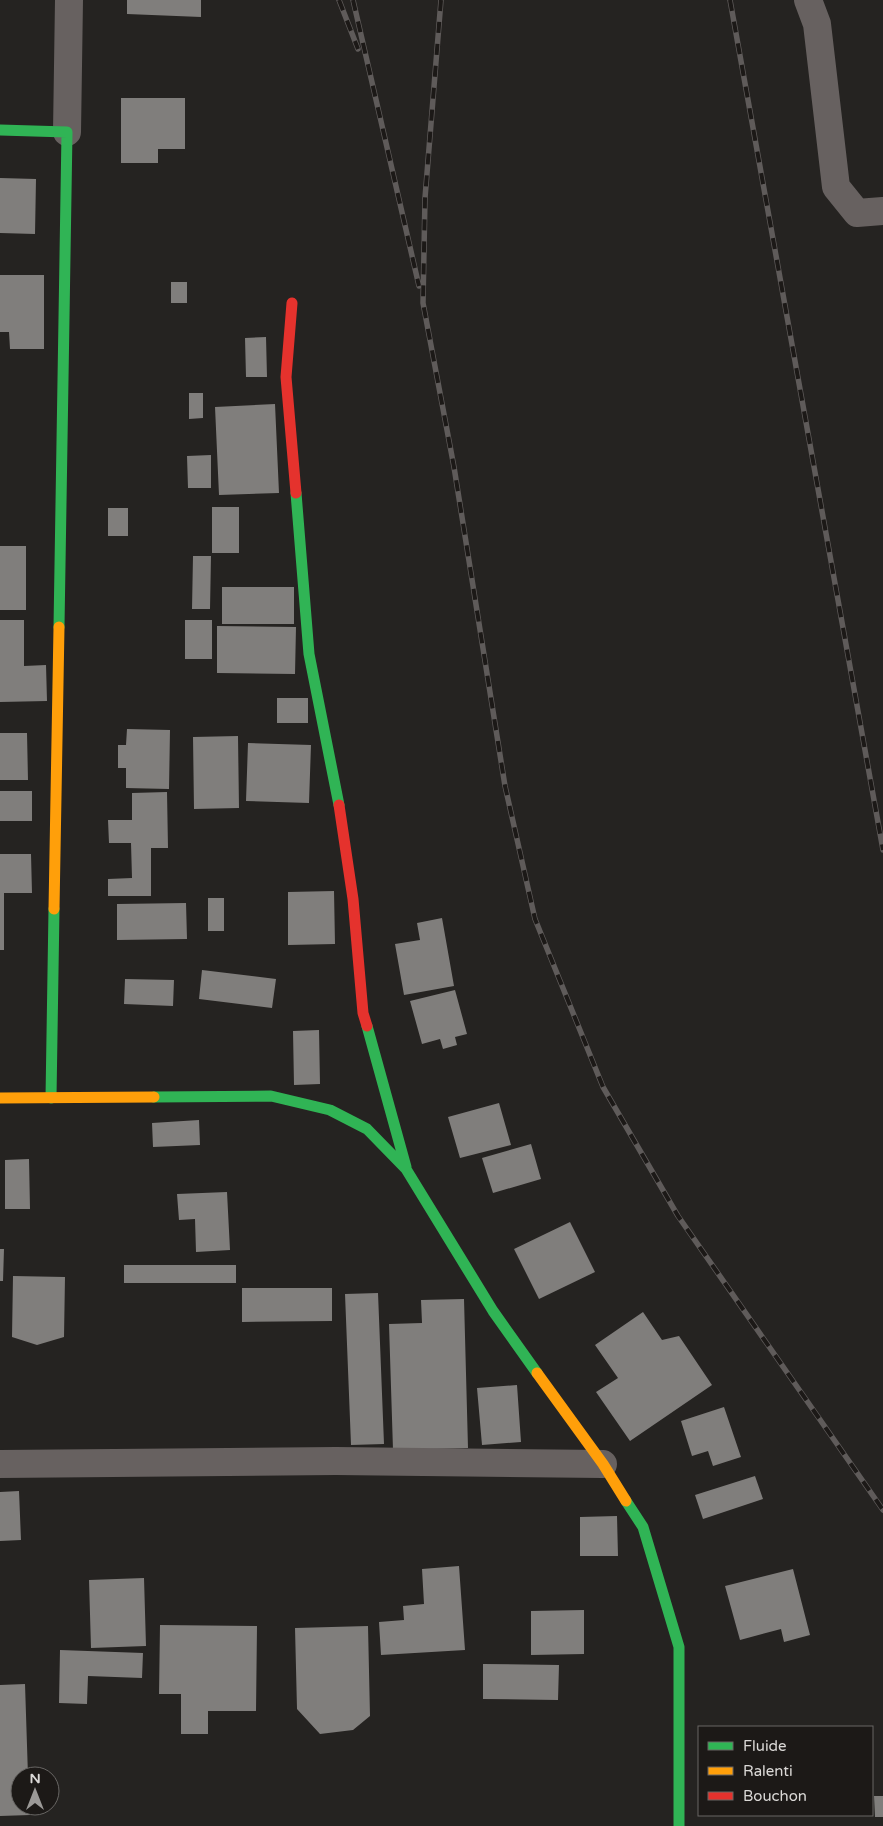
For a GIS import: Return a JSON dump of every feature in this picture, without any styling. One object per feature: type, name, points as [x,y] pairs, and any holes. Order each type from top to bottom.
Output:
[{"type":"street","points":[[51,1098],[69,0]]},
{"type":"street","points":[[808,0],[817,24],[836,187],[857,213],[883,210]]},
{"type":"street","points":[[0,130],[67,132]]},
{"type":"street","points":[[292,303],[286,377],[309,654],[335,776],[352,889],[363,1013],[406,1169]]},
{"type":"street","points":[[0,1098],[271,1096],[330,1110],[367,1129],[406,1169],[493,1311],[603,1464],[643,1527],[679,1647],[679,1826]]},
{"type":"street","points":[[0,1464],[336,1461],[603,1464]]},
{"type":"building","points":[[127,0],[201,0],[201,17],[127,14]]},
{"type":"building","points":[[121,98],[185,98],[185,149],[158,149],[158,163],[121,163]]},
{"type":"building","points":[[0,178],[36,179],[35,234],[0,233]]},
{"type":"building","points":[[0,275],[44,275],[44,349],[10,349],[9,332],[0,332]]},
{"type":"building","points":[[171,282],[187,282],[187,303],[171,303]]},
{"type":"building","points":[[266,337],[267,377],[246,377],[245,338]]},
{"type":"building","points":[[189,393],[203,393],[203,418],[189,419]]},
{"type":"building","points":[[275,404],[279,493],[219,495],[215,407]]},
{"type":"building","points":[[211,455],[211,488],[188,488],[187,456]]},
{"type":"building","points":[[212,507],[239,507],[239,553],[212,553]]},
{"type":"building","points":[[108,508],[128,508],[128,536],[108,536]]},
{"type":"building","points":[[0,546],[26,546],[26,610],[0,610]]},
{"type":"building","points":[[193,556],[211,556],[210,609],[192,609]]},
{"type":"building","points":[[222,587],[294,587],[294,624],[222,624]]},
{"type":"building","points":[[0,620],[24,620],[24,666],[46,665],[47,701],[0,702]]},
{"type":"building","points":[[185,620],[212,620],[212,659],[185,659]]},
{"type":"building","points":[[217,626],[296,627],[295,674],[217,673]]},
{"type":"building","points":[[277,698],[308,698],[308,723],[277,723]]},
{"type":"building","points":[[127,729],[170,730],[169,789],[126,788],[126,768],[118,768],[118,745],[126,745]]},
{"type":"building","points":[[0,733],[27,733],[28,780],[0,780]]},
{"type":"building","points":[[238,736],[239,808],[194,809],[193,737]]},
{"type":"building","points":[[248,743],[311,745],[309,803],[246,801]]},
{"type":"building","points":[[0,791],[32,791],[32,821],[0,821]]},
{"type":"building","points":[[167,792],[168,848],[151,848],[151,896],[108,896],[108,879],[132,878],[131,843],[109,843],[108,820],[132,820],[132,793]]},
{"type":"building","points":[[0,854],[31,854],[32,893],[4,893],[4,950],[0,950]]},
{"type":"building","points":[[334,891],[335,944],[288,945],[288,892]]},
{"type":"building","points":[[208,898],[224,898],[224,931],[208,931]]},
{"type":"building","points":[[186,903],[187,939],[117,940],[117,904]]},
{"type":"building","points":[[442,918],[454,986],[404,995],[395,944],[420,940],[417,923]]},
{"type":"building","points":[[202,970],[276,979],[272,1008],[199,999]]},
{"type":"building","points":[[125,979],[174,980],[173,1006],[124,1004]]},
{"type":"building","points":[[455,990],[467,1034],[455,1037],[457,1045],[443,1049],[440,1039],[422,1044],[410,1001]]},
{"type":"building","points":[[319,1030],[320,1084],[294,1085],[293,1031]]},
{"type":"building","points":[[499,1103],[511,1145],[460,1158],[448,1117]]},
{"type":"building","points":[[199,1120],[200,1145],[153,1147],[152,1123]]},
{"type":"building","points":[[531,1144],[541,1179],[493,1193],[482,1158]]},
{"type":"building","points":[[29,1159],[30,1209],[5,1209],[5,1160]]},
{"type":"building","points":[[227,1192],[230,1250],[196,1252],[195,1219],[179,1220],[177,1194]]},
{"type":"building","points":[[570,1222],[595,1272],[539,1299],[514,1249]]},
{"type":"building","points":[[0,1249],[4,1249],[3,1281],[0,1281]]},
{"type":"building","points":[[124,1265],[236,1265],[236,1283],[124,1283]]},
{"type":"building","points":[[13,1276],[65,1277],[64,1337],[37,1345],[12,1337]]},
{"type":"building","points":[[242,1288],[332,1288],[332,1321],[242,1322]]},
{"type":"building","points":[[378,1293],[384,1444],[351,1445],[345,1294]]},
{"type":"building","points":[[464,1299],[468,1448],[393,1450],[389,1324],[422,1323],[421,1300]]},
{"type":"building","points":[[643,1312],[662,1340],[679,1336],[712,1385],[630,1441],[596,1392],[618,1378],[595,1345]]},
{"type":"building","points":[[517,1385],[521,1442],[482,1445],[477,1388]]},
{"type":"building","points":[[724,1407],[741,1457],[713,1466],[708,1451],[692,1456],[681,1421]]},
{"type":"building","points":[[755,1476],[763,1499],[703,1519],[695,1495]]},
{"type":"building","points":[[19,1491],[21,1540],[0,1541],[0,1492]]},
{"type":"building","points":[[617,1516],[618,1556],[580,1556],[580,1517]]},
{"type":"building","points":[[459,1566],[465,1650],[381,1655],[379,1622],[404,1620],[403,1606],[424,1604],[422,1569]]},
{"type":"building","points":[[793,1569],[810,1635],[784,1642],[781,1629],[740,1640],[725,1586]]},
{"type":"building","points":[[144,1578],[146,1646],[91,1648],[89,1580]]},
{"type":"building","points":[[584,1610],[584,1654],[531,1655],[531,1611]]},
{"type":"building","points":[[160,1625],[257,1626],[256,1711],[208,1711],[208,1734],[181,1734],[181,1694],[159,1694]]},
{"type":"building","points":[[368,1626],[370,1716],[353,1730],[320,1734],[297,1709],[295,1628]]},
{"type":"building","points":[[60,1650],[143,1653],[142,1678],[88,1676],[87,1704],[59,1703]]},
{"type":"building","points":[[483,1664],[559,1665],[558,1700],[483,1699]]},
{"type":"building","points":[[25,1684],[28,1766],[10,1766],[10,1816],[0,1816],[0,1685]]},
{"type":"building","points":[[874,1796],[883,1796],[883,1817],[875,1817]]},
{"type":"railway","points":[[339,0],[358,49]]},
{"type":"railway","points":[[353,0],[419,286]]},
{"type":"railway","points":[[441,0],[425,198],[423,303],[454,467],[505,786],[535,919],[603,1087],[678,1216],[883,1510]]},
{"type":"railway","points":[[730,0],[883,850]]},
{"type":"traffic: fast","points":[[0,130],[67,132],[59,627]]},
{"type":"traffic: fast","points":[[296,493],[309,654],[339,805]]},
{"type":"traffic: fast","points":[[51,1098],[54,909]]},
{"type":"traffic: fast","points":[[367,1026],[406,1167]]},
{"type":"traffic: fast","points":[[154,1097],[271,1096],[330,1110],[367,1129],[406,1169],[493,1311],[537,1373]]},
{"type":"traffic: fast","points":[[626,1501],[643,1527],[679,1647],[679,1826]]},
{"type":"traffic: slow","points":[[54,909],[59,627]]},
{"type":"traffic: slow","points":[[0,1098],[154,1097]]},
{"type":"traffic: slow","points":[[537,1373],[603,1464],[626,1501]]},
{"type":"traffic: jam","points":[[292,303],[286,377],[296,493]]},
{"type":"traffic: jam","points":[[339,805],[353,899],[363,1013],[367,1026]]}]
